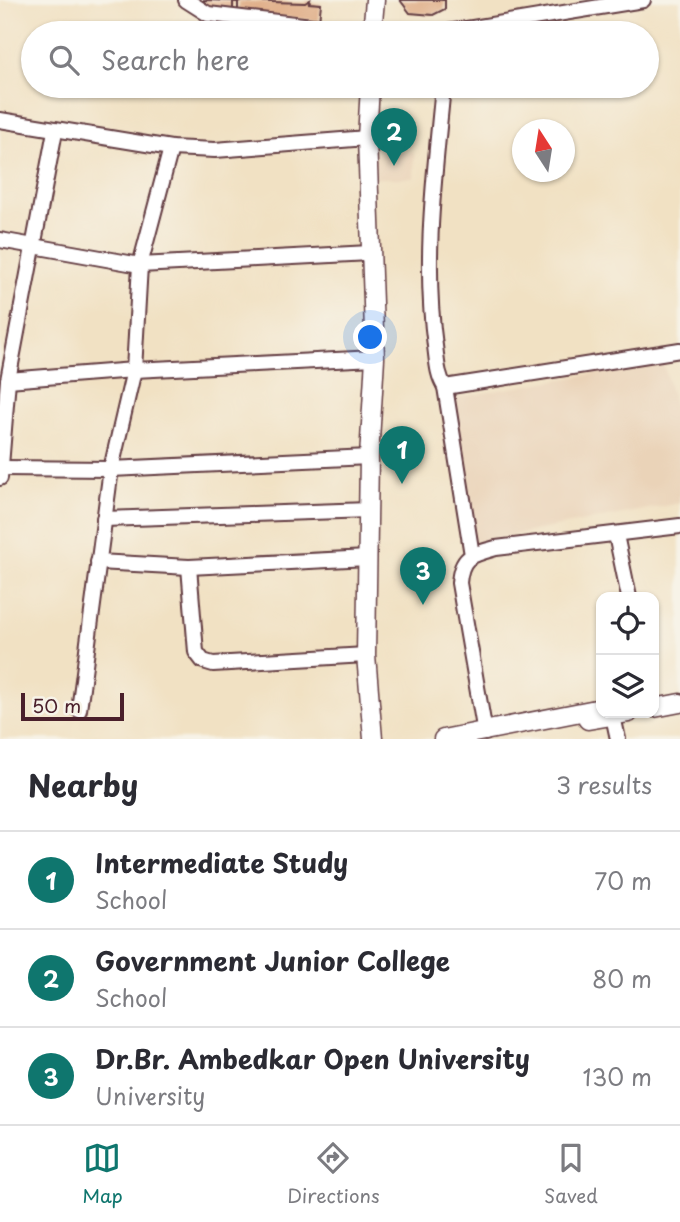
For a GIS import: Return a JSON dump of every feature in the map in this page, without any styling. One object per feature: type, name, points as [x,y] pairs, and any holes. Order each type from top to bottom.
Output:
[{"type":"street","points":[[186,0],[208,14],[268,21]]},
{"type":"street","points":[[373,21],[375,0]]},
{"type":"street","points":[[519,21],[643,0]]},
{"type":"street","points":[[369,98],[367,138],[375,358],[369,457],[366,655],[373,739]]},
{"type":"street","points":[[442,98],[430,250],[432,328],[439,378],[445,387],[472,555]]},
{"type":"street","points":[[0,120],[171,148],[255,149],[367,138]]},
{"type":"street","points":[[55,131],[8,380],[1,473],[369,457]]},
{"type":"street","points":[[79,710],[111,468],[134,370],[140,265],[171,148]]},
{"type":"street","points":[[0,240],[140,265],[370,253]]},
{"type":"street","points":[[445,387],[680,350]]},
{"type":"street","points":[[8,380],[134,370],[375,358]]},
{"type":"street","points":[[104,519],[369,510]]},
{"type":"street","points":[[486,736],[459,583],[460,567],[472,555],[496,548],[680,526]]},
{"type":"street","points":[[616,535],[628,592]]},
{"type":"street","points":[[98,562],[189,567],[368,558]]},
{"type":"street","points":[[189,567],[196,652],[203,662],[213,664],[366,655]]},
{"type":"street","points":[[659,697],[680,693]]},
{"type":"street","points":[[659,707],[680,703]]},
{"type":"street","points":[[369,707],[388,739]]},
{"type":"street","points":[[443,739],[486,736],[596,716]]},
{"type":"street","points":[[616,718],[618,739]]},
{"type":"shaded area","points":[[414,152],[414,178],[375,178],[374,154]]},
{"type":"shaded area","points":[[663,361],[680,429],[680,503],[471,543],[449,399]]},
{"type":"building","points":[[204,0],[305,3],[310,0],[309,3],[321,4],[319,21],[238,13],[238,2],[233,2],[233,12],[203,9]]},
{"type":"building","points":[[400,0],[445,0],[445,9],[433,15],[410,13]]},
{"type":"place","name":"Government Junior College","points":[[394,166]]},
{"type":"place","name":"Intermediate Study","points":[[402,484]]},
{"type":"place","name":"Dr.Br. Ambedkar Open University","points":[[423,605]]}]
